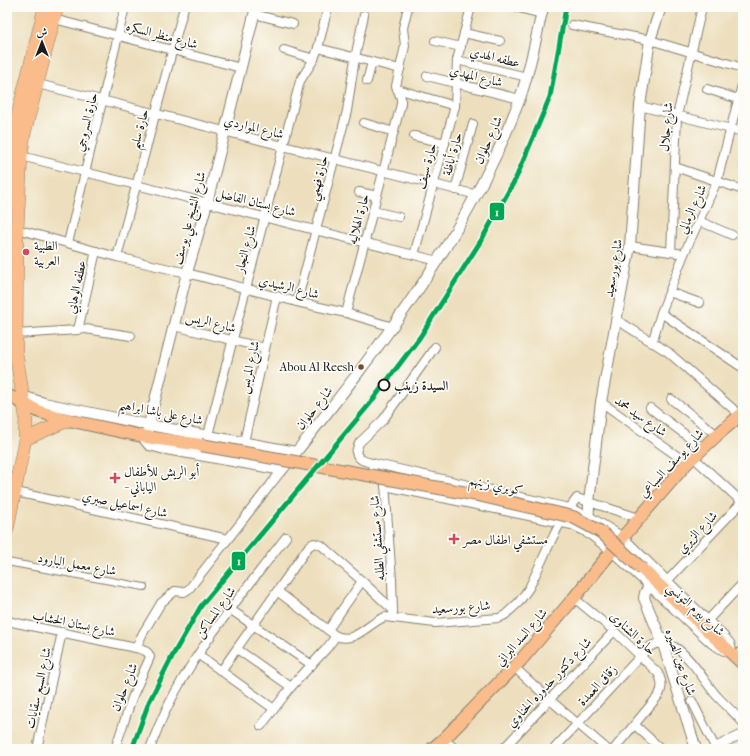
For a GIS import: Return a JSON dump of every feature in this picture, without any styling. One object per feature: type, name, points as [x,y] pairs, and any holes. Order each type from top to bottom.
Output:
[{"type":"highway","points":[[7,530],[16,492],[25,439],[26,417],[16,353],[17,229],[21,156],[45,7]]},
{"type":"highway","points":[[7,194],[11,121],[32,83],[56,13]]},
{"type":"highway","points":[[25,439],[68,420]]},
{"type":"main road","name":"شارع على باشا ابراهيم","points":[[7,395],[23,400],[40,412],[68,420],[147,431],[201,446]]},
{"type":"main road","name":"شارع يوسف السباعي","points":[[623,537],[690,460],[742,414]]},
{"type":"main road","name":"كوبري زينهم","points":[[201,446],[478,495],[573,517],[601,532],[739,656]]},
{"type":"main road","name":"شارع السد البراني","points":[[432,749],[444,739],[514,667],[574,598],[623,537]]},
{"type":"street","name":"حارة السروجي","points":[[68,243],[104,100],[125,7]]},
{"type":"street","name":"حارة سليم","points":[[117,257],[184,7]]},
{"type":"street","name":"شارع النجار","points":[[208,435],[300,81],[314,59],[328,7]]},
{"type":"street","name":"حارة الهلاليه","points":[[346,313],[401,101],[397,89],[405,46],[403,28],[408,7]]},
{"type":"street","name":"حارة سيف","points":[[414,255],[455,106],[457,60],[471,7]]},
{"type":"street","points":[[519,7],[542,10]]},
{"type":"street","name":"شارع بورسعيد","points":[[588,533],[589,502],[601,402],[630,246],[640,106],[650,40],[661,7]]},
{"type":"street","name":"شارع جلال","points":[[671,252],[677,116],[702,7]]},
{"type":"street","points":[[256,9],[293,24]]},
{"type":"street","name":"شارع الشيخ علي يوسف","points":[[147,431],[256,9]]},
{"type":"street","name":"شارع حلوان","points":[[115,749],[132,698],[150,657],[149,653],[146,651],[136,648],[161,603],[175,591],[184,592],[189,589],[393,327],[438,261],[477,195],[503,140],[520,99],[527,77],[542,10]]},
{"type":"street","name":"شارع منظر السكره","points":[[56,13],[118,36],[241,68]]},
{"type":"street","name":"حارة فهمي","points":[[297,302],[347,111],[355,58],[364,15]]},
{"type":"street","points":[[572,25],[650,40],[743,68]]},
{"type":"street","points":[[464,33],[500,41]]},
{"type":"street","points":[[435,41],[460,47]]},
{"type":"street","points":[[318,48],[400,69]]},
{"type":"street","points":[[284,50],[314,59]]},
{"type":"street","name":"عطفه الهدي","points":[[457,60],[527,77]]},
{"type":"street","points":[[367,81],[372,62]]},
{"type":"street","name":"شارع المهدي","points":[[427,76],[520,99]]},
{"type":"street","name":"شارع الرمالي","points":[[652,342],[661,312],[684,254],[717,181],[743,81]]},
{"type":"street","name":"شارع المواردي","points":[[32,83],[477,195]]},
{"type":"street","points":[[397,89],[455,106]]},
{"type":"street","points":[[707,89],[738,98]]},
{"type":"street","points":[[640,106],[743,132]]},
{"type":"street","points":[[364,124],[394,132]]},
{"type":"street","name":"حارة أباظة","points":[[455,190],[472,124]]},
{"type":"street","points":[[414,136],[445,143]]},
{"type":"street","name":"شارع بستان الفاضل","points":[[21,156],[438,261]]},
{"type":"street","points":[[675,167],[743,190]]},
{"type":"street","points":[[360,192],[377,196]]},
{"type":"street","points":[[373,211],[399,217]]},
{"type":"street","points":[[699,222],[732,235]]},
{"type":"street","name":"شارع الرشيدي","points":[[17,229],[117,257],[346,313],[393,327]]},
{"type":"street","points":[[630,246],[684,254]]},
{"type":"street","name":"عطفه الوهابي","points":[[79,328],[96,251]]},
{"type":"street","points":[[669,292],[700,302]]},
{"type":"street","name":"شارع المريس","points":[[244,442],[277,296]]},
{"type":"street","points":[[661,312],[743,368]]},
{"type":"street","points":[[617,320],[672,356],[742,414]]},
{"type":"street","name":"شارع الريس","points":[[174,326],[265,348]]},
{"type":"street","name":"عطفه الوهابي","points":[[16,334],[78,330],[79,328],[131,336]]},
{"type":"street","points":[[372,463],[360,459],[357,456],[356,448],[383,420],[435,347]]},
{"type":"street","points":[[671,399],[717,435]]},
{"type":"street","name":"شارع على باشا ابراهيم","points":[[23,400],[44,403],[147,431],[208,435],[296,452]]},
{"type":"street","name":"شارع سيد محمد","points":[[601,402],[690,460],[743,502]]},
{"type":"street","points":[[650,408],[703,448]]},
{"type":"street","name":"شارع على باشا ابراهيم","points":[[147,431],[146,443],[149,445],[282,470]]},
{"type":"street","name":"شارع مستشفي الطلبه","points":[[372,463],[373,472],[382,479],[385,486],[393,614]]},
{"type":"street","name":"شارع بيرم التونسي","points":[[372,463],[569,508],[589,516],[623,537],[728,639],[739,656]]},
{"type":"street","name":"شارع بيرم التونسي","points":[[385,486],[572,525],[588,533],[611,551],[650,585],[712,644],[722,650],[739,656]]},
{"type":"street","name":"شارع اسماعيل صبري","points":[[16,492],[228,539]]},
{"type":"street","name":"شارع بورسعيد","points":[[336,636],[344,638],[355,636],[377,620],[393,614],[420,622],[435,623],[498,618],[519,602],[529,588],[569,508],[577,498],[589,502]]},
{"type":"street","points":[[589,502],[639,518]]},
{"type":"street","name":"شارع الزيري","points":[[668,580],[743,502]]},
{"type":"street","name":"شارع المساكن","points":[[150,749],[164,712],[186,672],[286,537]]},
{"type":"street","points":[[221,671],[308,546],[314,543],[321,545],[362,581],[393,614]]},
{"type":"street","name":"شارع معمل البارود","points":[[7,562],[144,587]]},
{"type":"street","points":[[328,630],[362,581]]},
{"type":"street","points":[[708,620],[743,583]]},
{"type":"street","name":"شارع عين الصيره","points":[[650,585],[644,598],[663,644],[696,749]]},
{"type":"street","points":[[261,726],[291,687],[336,636],[277,591]]},
{"type":"street","name":"حارة الشناوى","points":[[574,598],[614,631],[641,656],[661,678],[662,689],[659,695],[614,749]]},
{"type":"street","points":[[231,610],[312,665]]},
{"type":"street","name":"شارع بستان الخشاب","points":[[7,621],[136,648]]},
{"type":"street","name":"شارع دكتور حدوره الحناوي","points":[[502,749],[614,631]]},
{"type":"street","name":"شارع السبع سقايات","points":[[37,749],[62,632]]},
{"type":"street","points":[[663,644],[671,644],[685,655],[716,696],[742,719]]},
{"type":"street","name":"زقاق العمدة","points":[[554,749],[650,646],[663,644]]},
{"type":"street","points":[[237,649],[291,687]]},
{"type":"street","points":[[199,654],[274,710]]},
{"type":"street","points":[[514,667],[607,749]]},
{"type":"street","points":[[692,701],[714,748],[743,734]]},
{"type":"street","points":[[635,725],[661,749]]},
{"type":"street","points":[[444,739],[455,749]]},
{"type":"transit line","name":"1","points":[[132,749],[149,702],[173,655],[201,606],[368,406],[420,337],[482,239],[516,178],[550,97],[566,7]]},
{"type":"place","name":"الطبية العربية","points":[[26,252]]},
{"type":"place","name":"Abou Al Reesh","points":[[361,367]]},
{"type":"place","name":"السيدة زينب","points":[[384,385]]},
{"type":"place","name":"أبو الريش للأطفال - الياباني","points":[[115,478]]},
{"type":"place","name":"مستشفي اطفال مصر","points":[[454,539]]}]
